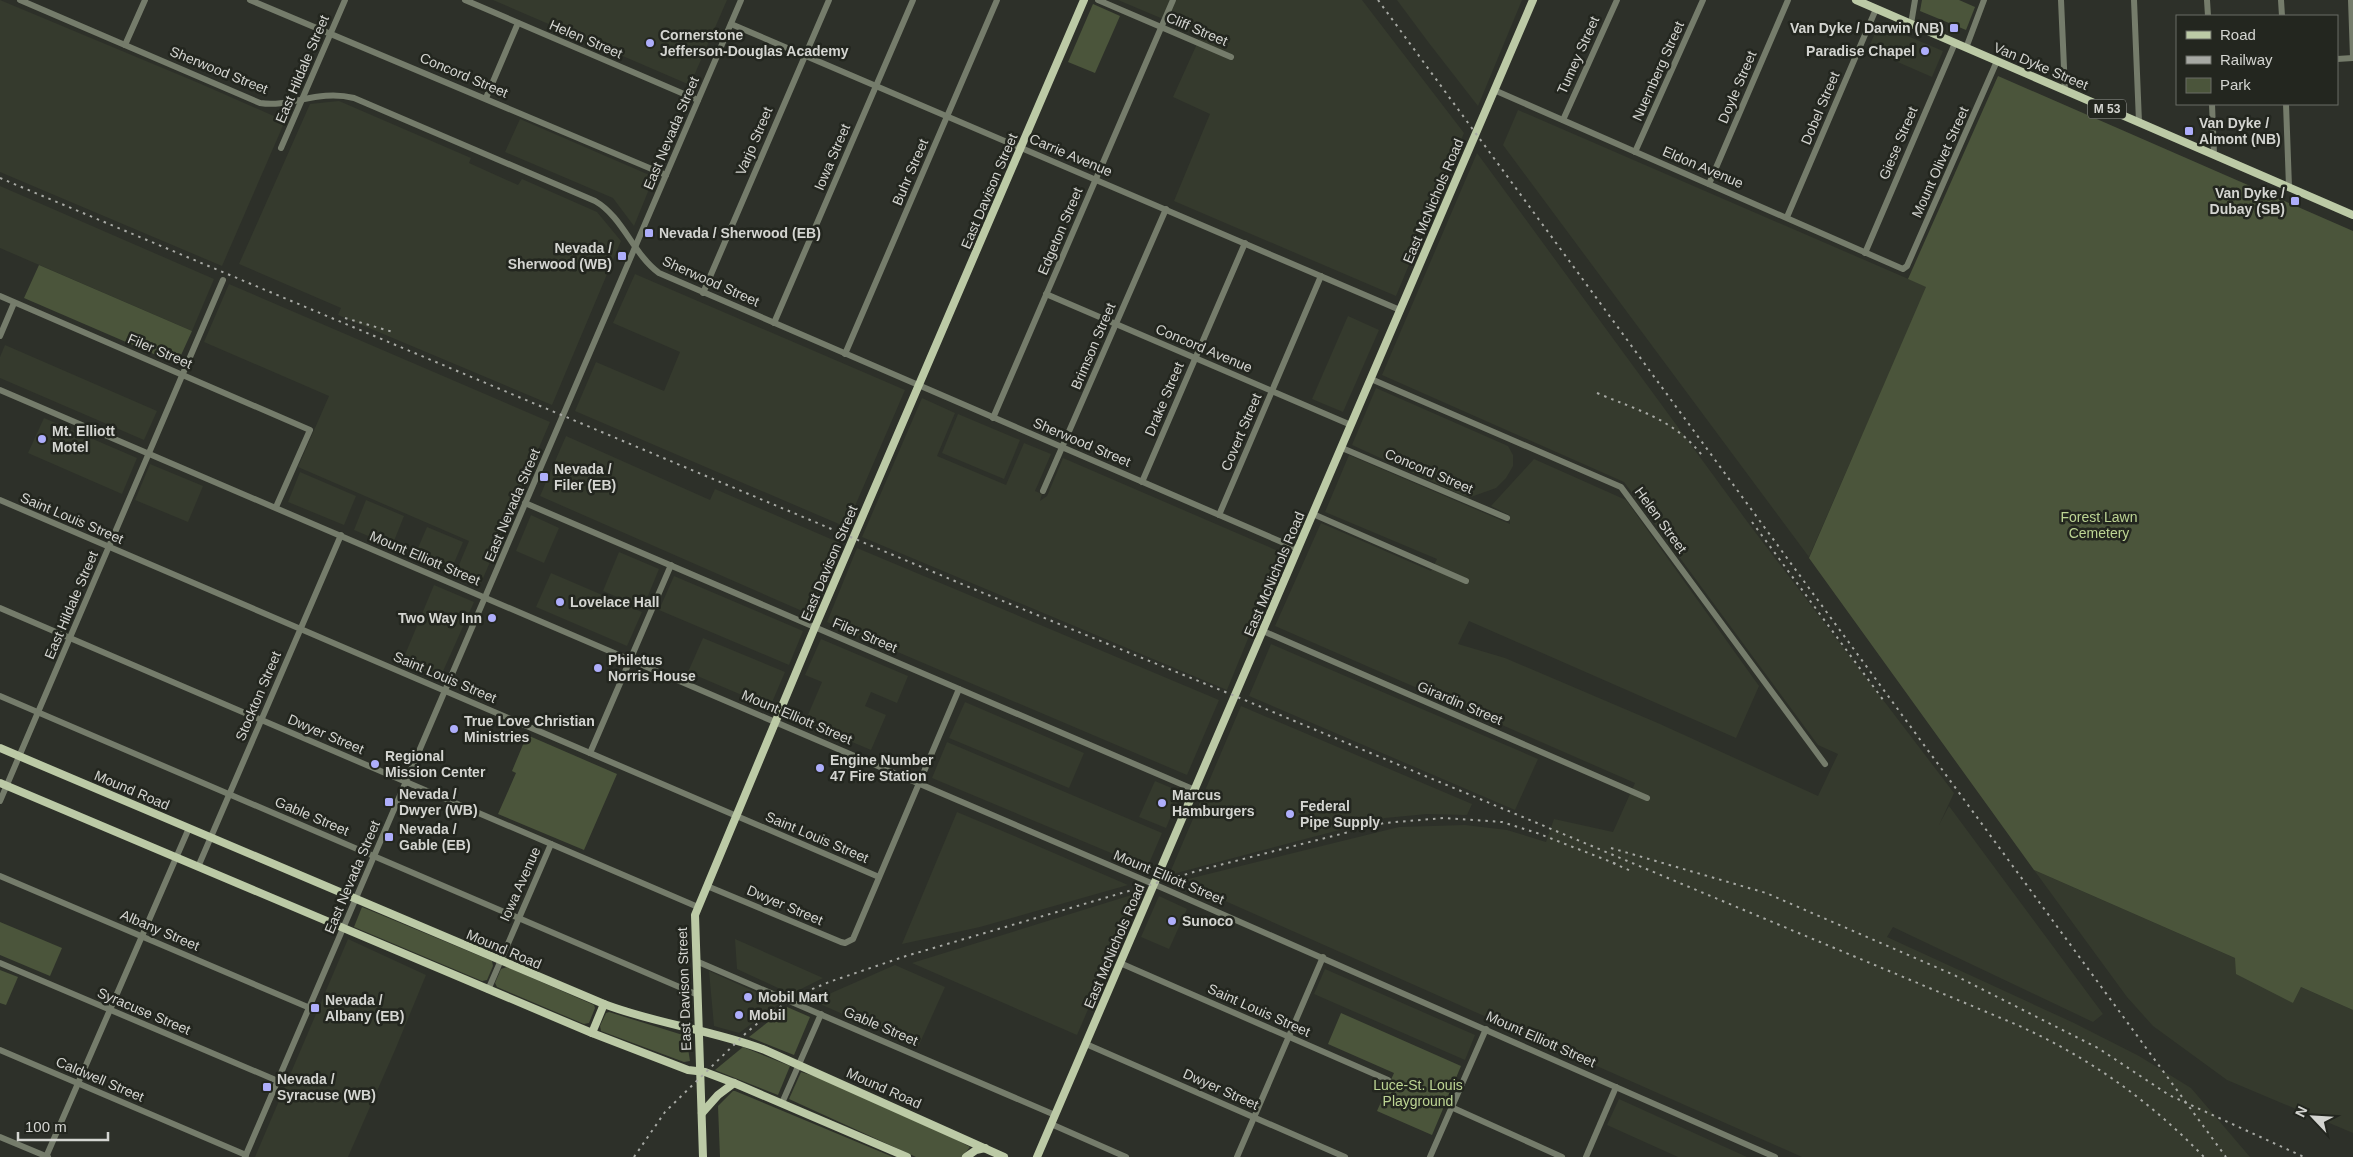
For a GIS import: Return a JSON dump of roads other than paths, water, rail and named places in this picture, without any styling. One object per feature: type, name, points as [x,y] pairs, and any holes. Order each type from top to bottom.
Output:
[{"type":"main road","name":"East Davison Street","points":[[703,1157],[694,925],[698,907],[815,627],[1084,0]]},
{"type":"main road","name":"East McNichols Road","points":[[1037,1157],[1533,0]]},
{"type":"main road","name":"Van Dyke Street","points":[[1856,0],[2353,215]]},
{"type":"main road","name":"Mound Road","points":[[0,748],[604,1004],[640,1017],[738,1040],[1004,1157]]},
{"type":"main road","points":[[3,784],[592,1033],[688,1070],[699,1071],[734,1083],[907,1157]]},
{"type":"main road","points":[[592,1033],[604,1004]]},
{"type":"main road","points":[[702,1113],[722,1091],[734,1083]]},
{"type":"main road","points":[[966,1157],[976,1150],[985,1148]]},
{"type":"street","name":"Sherwood Street","points":[[20,0],[260,102],[271,104],[332,94],[354,98],[595,201],[608,210],[635,247],[658,273],[1298,549]]},
{"type":"street","points":[[126,45],[145,0]]},
{"type":"street","name":"Concord Street","points":[[250,0],[666,175]]},
{"type":"street","name":"East Hildale Street","points":[[281,148],[345,0]]},
{"type":"street","name":"Helen Street","points":[[464,0],[698,100]]},
{"type":"street","name":"East Nevada Street","points":[[246,1156],[741,0]]},
{"type":"street","name":"Varjo Street","points":[[703,292],[829,0]]},
{"type":"street","name":"Iowa Street","points":[[774,323],[913,0]]},
{"type":"street","name":"Buhr Street","points":[[845,354],[997,0]]},
{"type":"street","name":"Cliff Street","points":[[1098,0],[1231,57]]},
{"type":"street","name":"Edgeton Street","points":[[993,418],[1173,0]]},
{"type":"street","name":"Tumey Street","points":[[1563,120],[1617,0]]},
{"type":"street","name":"Nuernberg Street","points":[[1635,152],[1703,0]]},
{"type":"street","name":"Doyle Street","points":[[1710,184],[1788,0]]},
{"type":"street","points":[[1911,24],[1915,0]]},
{"type":"street","points":[[1966,48],[1984,0]]},
{"type":"street","points":[[2061,0],[2064,90]]},
{"type":"street","points":[[2134,0],[2139,122]]},
{"type":"street","points":[[2207,0],[2208,15]]},
{"type":"street","points":[[2281,0],[2282,15]]},
{"type":"street","points":[[2338,59],[2353,58],[2350,0]]},
{"type":"street","name":"Dobel Street","points":[[1787,217],[1876,9]]},
{"type":"street","points":[[486,98],[518,23]]},
{"type":"street","name":"Carrie Avenue","points":[[731,24],[1400,310]]},
{"type":"street","name":"Giese Street","points":[[1865,253],[1955,42]]},
{"type":"street","name":"Mount Olivet Street","points":[[1901,269],[1908,266],[1997,61]]},
{"type":"street","name":"Eldon Avenue","points":[[1494,90],[1787,217],[1901,269]]},
{"type":"street","points":[[2212,105],[2214,155]]},
{"type":"street","points":[[2286,105],[2289,187]]},
{"type":"street","name":"Brimson Street","points":[[1043,491],[1166,209]]},
{"type":"street","name":"Drake Street","points":[[1142,482],[1245,243]]},
{"type":"street","name":"Covert Street","points":[[1219,515],[1321,276]]},
{"type":"street","name":"East Hildale Street","points":[[0,801],[3,784],[19,756],[223,280]]},
{"type":"street","name":"Concord Avenue","points":[[1046,294],[1351,425]]},
{"type":"street","name":"Filer Street","points":[[0,296],[310,430],[276,508]]},
{"type":"street","points":[[0,336],[14,303]]},
{"type":"street","name":"Helen Street","points":[[1372,379],[1621,487],[1824,764]]},
{"type":"street","name":"Mount Elliott Street","points":[[0,390],[1323,957],[1775,1157]]},
{"type":"street","name":"Concord Street","points":[[1342,448],[1507,518]]},
{"type":"street","name":"Saint Louis Street","points":[[0,500],[879,877]]},
{"type":"street","name":"Filer Street","points":[[525,504],[1195,790]]},
{"type":"street","points":[[1313,514],[1466,581]]},
{"type":"street","name":"Stockton Street","points":[[198,867],[341,535]]},
{"type":"street","points":[[590,753],[671,565]]},
{"type":"street","name":"Dwyer Street","points":[[0,608],[698,907]]},
{"type":"street","name":"Girardin Street","points":[[1263,632],[1647,798]]},
{"type":"street","points":[[879,877],[959,689]]},
{"type":"street","name":"Gable Street","points":[[0,696],[698,995]]},
{"type":"street","points":[[0,1137],[47,1157],[189,828]]},
{"type":"street","name":"Iowa Avenue","points":[[488,990],[551,844]]},
{"type":"street","name":"Albany Street","points":[[0,876],[310,1008]]},
{"type":"street","name":"Dwyer Street","points":[[707,886],[846,943],[853,939],[879,877]]},
{"type":"street","points":[[1237,1157],[1323,957]]},
{"type":"street","name":"Gable Street","points":[[696,961],[1055,1115]]},
{"type":"street","name":"Saint Louis Street","points":[[1120,962],[1388,1080]]},
{"type":"street","name":"Syracuse Street","points":[[0,963],[278,1081]]},
{"type":"street","points":[[782,1102],[821,1014]]},
{"type":"street","points":[[1430,1157],[1486,1029]]},
{"type":"street","name":"Dwyer Street","points":[[1086,1044],[1345,1157]]},
{"type":"street","name":"Caldwell Street","points":[[0,1050],[246,1156]]},
{"type":"street","points":[[1586,1157],[1616,1087]]},
{"type":"street","points":[[1451,1107],[1562,1157]]},
{"type":"street","points":[[1051,1124],[1126,1157]]},
{"type":"railway","points":[[1378,0],[2226,1157]]},
{"type":"railway","points":[[0,178],[976,590],[1235,696],[2015,1024],[2067,1050],[2116,1081],[2139,1098],[2204,1157]]},
{"type":"railway","points":[[345,318],[393,332]]},
{"type":"railway","points":[[1597,393],[1642,411],[1668,425],[1681,434],[1704,458]]},
{"type":"railway","points":[[1752,522],[1884,701]]},
{"type":"railway","points":[[634,1157],[665,1112],[746,1033],[770,1013],[803,993],[829,982],[906,956],[1204,869],[1384,823],[1444,818],[1502,822],[1537,833],[1619,865]]},
{"type":"railway","points":[[1611,848],[1766,893],[1954,975],[2098,1048],[2169,1095],[2304,1157]]},
{"type":"railway","points":[[1613,863],[1631,871]]},
{"type":"place","name":"Van Dyke / Darwin (NB)","points":[[1954,28]]},
{"type":"place","name":"Cornerstone Jefferson-Douglas Academy","points":[[650,43]]},
{"type":"place","name":"Paradise Chapel","points":[[1925,51]]},
{"type":"place","name":"Van Dyke / Almont (NB)","points":[[2189,131]]},
{"type":"place","name":"Van Dyke / Dubay (SB)","points":[[2295,201]]},
{"type":"place","name":"Nevada / Sherwood (EB)","points":[[649,233]]},
{"type":"place","name":"Nevada / Sherwood (WB)","points":[[622,256]]},
{"type":"place","name":"Mt. Elliott Motel","points":[[42,439]]},
{"type":"place","name":"Nevada / Filer (EB)","points":[[544,477]]},
{"type":"place","name":"Lovelace Hall","points":[[560,602]]},
{"type":"place","name":"Two Way Inn","points":[[492,618]]},
{"type":"place","name":"Philetus Norris House","points":[[598,668]]},
{"type":"place","name":"True Love Christian Ministries","points":[[454,729]]},
{"type":"place","name":"Regional Mission Center","points":[[375,764]]},
{"type":"place","name":"Engine Number 47 Fire Station","points":[[820,768]]},
{"type":"place","name":"Nevada / Dwyer (WB)","points":[[389,802]]},
{"type":"place","name":"Marcus Hamburgers","points":[[1162,803]]},
{"type":"place","name":"Federal Pipe Supply","points":[[1290,814]]},
{"type":"place","name":"Nevada / Gable (EB)","points":[[389,837]]},
{"type":"place","name":"Sunoco","points":[[1172,921]]},
{"type":"place","name":"Mobil Mart","points":[[748,997]]},
{"type":"place","name":"Nevada / Albany (EB)","points":[[315,1008]]},
{"type":"place","name":"Mobil","points":[[739,1015]]},
{"type":"place","name":"Nevada / Syracuse (WB)","points":[[267,1087]]},
{"type":"park label","name":"Forest Lawn Cemetery","points":[[2099,526]]},
{"type":"park label","name":"Luce-St. Louis Playground","points":[[1418,1094]]}]
